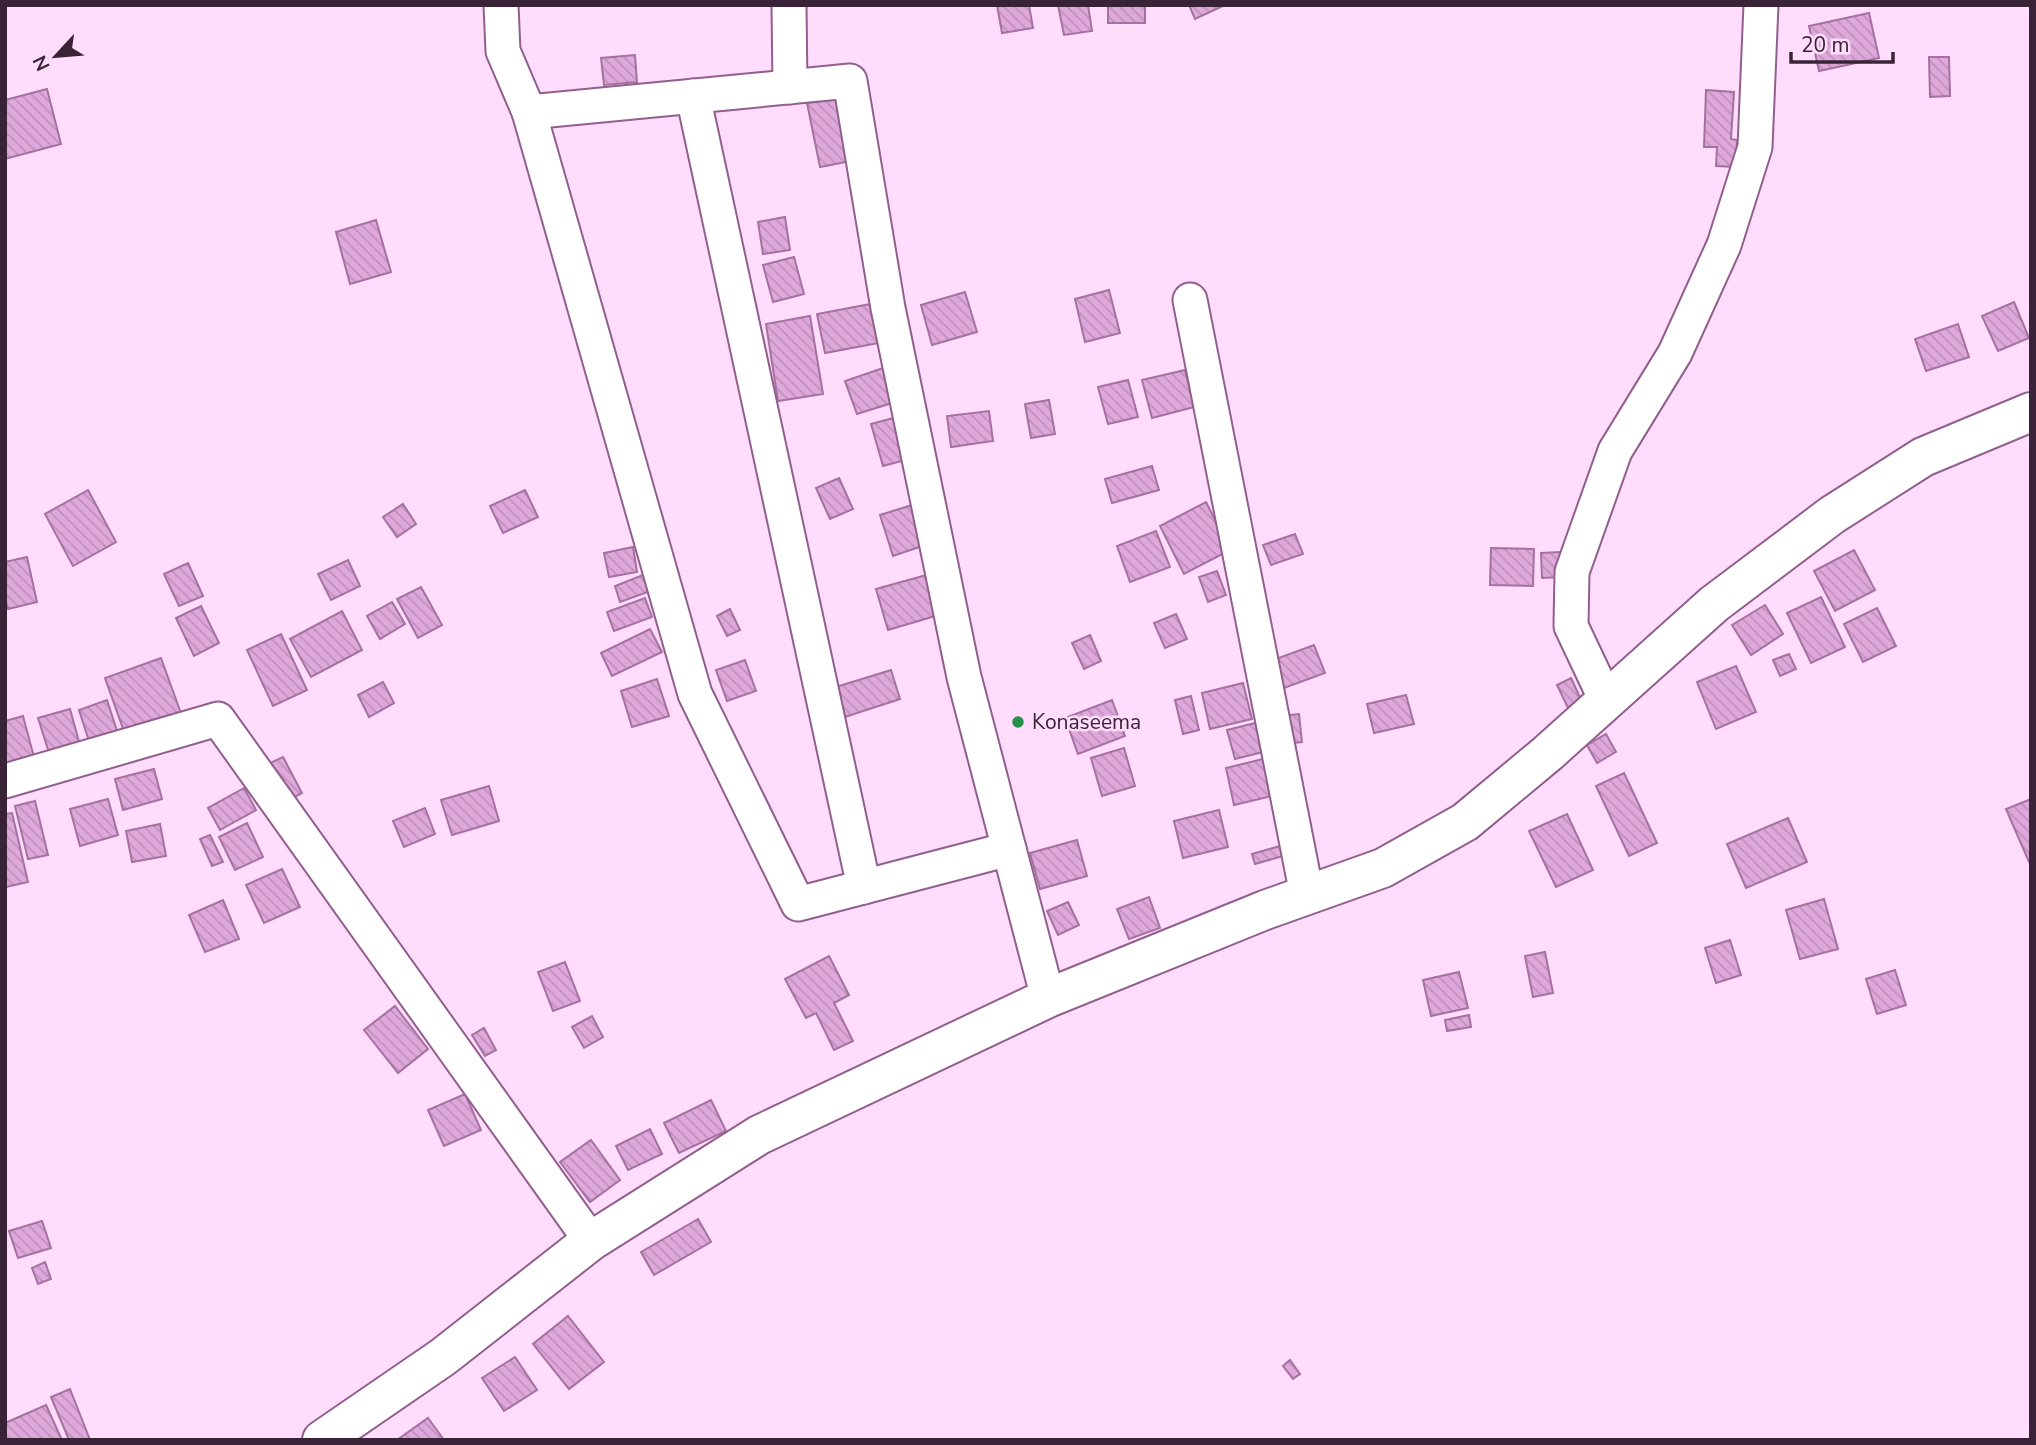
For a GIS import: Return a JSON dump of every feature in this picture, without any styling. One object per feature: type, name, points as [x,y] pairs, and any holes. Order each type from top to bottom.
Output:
[{"type":"main road","points":[[322,1440],[443,1357],[591,1241],[759,1135],[1048,998],[1307,895],[1383,868],[1465,822],[1714,604],[1832,515],[1923,457],[2031,412]]},
{"type":"street","points":[[501,5],[503,51],[529,111],[695,694],[798,904],[1009,849]]},
{"type":"street","points":[[789,5],[790,87]]},
{"type":"street","points":[[1606,701],[1571,626],[1572,572],[1615,451],[1675,353],[1724,245],[1755,147],[1761,5]]},
{"type":"street","points":[[529,111],[850,81],[888,307],[964,677],[1048,998]]},
{"type":"street","points":[[693,96],[864,887]]},
{"type":"street","points":[[1190,300],[1307,895]]},
{"type":"street","points":[[5,780],[218,719],[591,1241]]},
{"type":"building","points":[[997,5],[1029,5],[1033,28],[1002,33]]},
{"type":"building","points":[[1058,5],[1088,5],[1092,31],[1064,35]]},
{"type":"building","points":[[1108,5],[1145,5],[1145,23],[1108,23]]},
{"type":"building","points":[[1189,5],[1225,5],[1195,19]]},
{"type":"building","points":[[1869,13],[1879,58],[1819,71],[1809,26]]},
{"type":"building","points":[[635,55],[637,82],[604,85],[601,58]]},
{"type":"building","points":[[1929,57],[1949,57],[1950,96],[1930,97]]},
{"type":"building","points":[[47,89],[61,144],[5,159],[5,100]]},
{"type":"building","points":[[1706,90],[1734,92],[1731,139],[1737,140],[1736,167],[1716,166],[1717,147],[1704,147]]},
{"type":"building","points":[[839,97],[851,161],[820,167],[807,103]]},
{"type":"building","points":[[785,217],[790,250],[763,254],[758,222]]},
{"type":"building","points":[[376,220],[391,272],[350,284],[336,232]]},
{"type":"building","points":[[794,257],[804,294],[773,302],[763,265]]},
{"type":"building","points":[[1109,290],[1120,333],[1085,342],[1075,299]]},
{"type":"building","points":[[965,292],[977,332],[932,345],[921,305]]},
{"type":"building","points":[[2014,302],[2029,338],[1998,351],[1982,316]]},
{"type":"building","points":[[876,303],[884,342],[825,353],[817,314]]},
{"type":"building","points":[[810,316],[823,394],[778,401],[766,324]]},
{"type":"building","points":[[1958,324],[1969,357],[1926,371],[1915,339]]},
{"type":"building","points":[[883,368],[895,402],[857,414],[845,381]]},
{"type":"building","points":[[1185,370],[1194,407],[1152,418],[1142,380]]},
{"type":"building","points":[[1128,380],[1138,417],[1108,424],[1098,387]]},
{"type":"building","points":[[1049,400],[1055,434],[1031,438],[1025,404]]},
{"type":"building","points":[[989,411],[993,441],[951,447],[947,416]]},
{"type":"building","points":[[897,417],[909,459],[883,466],[871,424]]},
{"type":"building","points":[[1152,466],[1159,490],[1112,503],[1105,479]]},
{"type":"building","points":[[839,478],[853,509],[830,519],[816,488]]},
{"type":"building","points":[[88,490],[116,542],[73,566],[45,514]]},
{"type":"building","points":[[525,490],[538,517],[503,533],[490,506]]},
{"type":"building","points":[[1206,502],[1230,550],[1184,574],[1160,526]]},
{"type":"building","points":[[403,504],[416,524],[397,537],[383,517]]},
{"type":"building","points":[[912,505],[925,545],[893,556],[880,515]]},
{"type":"building","points":[[1156,531],[1170,567],[1130,582],[1117,546]]},
{"type":"building","points":[[1295,534],[1303,554],[1271,565],[1263,545]]},
{"type":"building","points":[[633,547],[637,572],[609,577],[604,553]]},
{"type":"building","points":[[1491,548],[1534,549],[1533,586],[1490,585]]},
{"type":"building","points":[[1854,550],[1875,590],[1835,611],[1814,571]]},
{"type":"building","points":[[1560,552],[1561,577],[1542,578],[1541,553]]},
{"type":"building","points":[[27,557],[37,602],[8,609],[5,599],[5,562]]},
{"type":"building","points":[[348,560],[360,586],[331,600],[318,574]]},
{"type":"building","points":[[188,563],[203,596],[179,606],[164,574]]},
{"type":"building","points":[[653,571],[659,588],[620,602],[615,586]]},
{"type":"building","points":[[1217,571],[1226,595],[1208,602],[1199,577]]},
{"type":"building","points":[[930,574],[942,614],[888,630],[876,589]]},
{"type":"building","points":[[421,587],[442,625],[418,638],[397,599]]},
{"type":"building","points":[[1821,597],[1845,647],[1811,663],[1787,613]]},
{"type":"building","points":[[645,598],[652,617],[614,631],[607,612]]},
{"type":"building","points":[[392,602],[405,624],[380,639],[367,616]]},
{"type":"building","points":[[1765,605],[1783,634],[1751,655],[1732,625]]},
{"type":"building","points":[[201,606],[219,643],[194,656],[176,618]]},
{"type":"building","points":[[1877,608],[1896,646],[1863,662],[1844,624]]},
{"type":"building","points":[[730,609],[740,630],[727,636],[717,616]]},
{"type":"building","points":[[342,611],[362,650],[311,677],[290,639]]},
{"type":"building","points":[[1176,614],[1187,639],[1165,648],[1154,623]]},
{"type":"building","points":[[650,629],[662,652],[612,676],[601,653]]},
{"type":"building","points":[[281,634],[307,690],[273,706],[247,650]]},
{"type":"building","points":[[1090,635],[1101,661],[1084,669],[1072,643]]},
{"type":"building","points":[[1314,645],[1325,673],[1284,688],[1273,660]]},
{"type":"building","points":[[1789,654],[1796,669],[1780,676],[1773,660]]},
{"type":"building","points":[[161,658],[183,719],[127,740],[105,678]]},
{"type":"building","points":[[745,660],[756,691],[727,701],[716,670]]},
{"type":"building","points":[[1736,666],[1756,712],[1716,729],[1697,682]]},
{"type":"building","points":[[891,670],[900,699],[845,717],[836,687]]},
{"type":"building","points":[[1571,678],[1583,704],[1569,710],[1557,685]]},
{"type":"building","points":[[657,679],[669,716],[632,727],[621,691]]},
{"type":"building","points":[[383,682],[394,703],[369,717],[358,695]]},
{"type":"building","points":[[1243,683],[1252,719],[1210,729],[1202,693]]},
{"type":"building","points":[[1406,695],[1414,724],[1374,733],[1367,704]]},
{"type":"building","points":[[1191,696],[1199,730],[1183,734],[1175,700]]},
{"type":"building","points":[[107,700],[118,734],[90,744],[79,710]]},
{"type":"building","points":[[1112,700],[1125,736],[1078,754],[1065,718]]},
{"type":"building","points":[[70,709],[81,749],[51,759],[38,718]]},
{"type":"building","points":[[1299,714],[1302,742],[1284,744],[1281,716]]},
{"type":"building","points":[[23,716],[35,761],[5,768],[5,721]]},
{"type":"building","points":[[1255,723],[1263,752],[1235,759],[1227,730]]},
{"type":"building","points":[[1606,734],[1616,752],[1597,763],[1587,745]]},
{"type":"building","points":[[1124,748],[1135,786],[1102,796],[1091,758]]},
{"type":"building","points":[[283,757],[302,793],[287,801],[268,764]]},
{"type":"building","points":[[1263,759],[1272,796],[1234,805],[1226,768]]},
{"type":"building","points":[[154,769],[162,799],[123,810],[115,779]]},
{"type":"building","points":[[1624,773],[1657,843],[1629,856],[1596,786]]},
{"type":"building","points":[[489,786],[499,821],[452,835],[441,800]]},
{"type":"building","points":[[244,788],[256,810],[220,830],[208,808]]},
{"type":"building","points":[[108,799],[118,835],[80,846],[70,809]]},
{"type":"building","points":[[2031,799],[2031,861],[2029,862],[2006,809]]},
{"type":"building","points":[[35,801],[48,855],[28,859],[15,806]]},
{"type":"building","points":[[425,808],[435,834],[404,847],[393,821]]},
{"type":"building","points":[[1219,810],[1228,847],[1183,858],[1174,821]]},
{"type":"building","points":[[12,813],[28,882],[6,887],[5,814]]},
{"type":"building","points":[[1567,814],[1593,870],[1556,887],[1529,831]]},
{"type":"building","points":[[1788,818],[1807,862],[1746,888],[1727,844]]},
{"type":"building","points":[[247,823],[263,857],[235,870],[219,837]]},
{"type":"building","points":[[160,824],[166,856],[132,862],[126,831]]},
{"type":"building","points":[[210,835],[223,862],[212,866],[200,839]]},
{"type":"building","points":[[1077,840],[1087,876],[1040,889],[1030,853]]},
{"type":"building","points":[[1280,846],[1283,856],[1255,864],[1252,854]]},
{"type":"building","points":[[282,869],[300,907],[264,923],[246,885]]},
{"type":"building","points":[[1149,897],[1160,928],[1129,939],[1117,909]]},
{"type":"building","points":[[1824,899],[1838,949],[1800,959],[1786,910]]},
{"type":"building","points":[[223,900],[239,939],[205,952],[189,915]]},
{"type":"building","points":[[1068,902],[1079,925],[1058,935],[1047,911]]},
{"type":"building","points":[[1730,940],[1741,975],[1716,983],[1705,948]]},
{"type":"building","points":[[1545,952],[1553,993],[1533,997],[1525,956]]},
{"type":"building","points":[[829,956],[849,995],[834,1003],[853,1041],[834,1050],[816,1013],[806,1018],[785,979]]},
{"type":"building","points":[[565,962],[580,1001],[553,1011],[538,972]]},
{"type":"building","points":[[1895,970],[1906,1005],[1877,1014],[1866,979]]},
{"type":"building","points":[[1459,972],[1468,1008],[1431,1016],[1423,980]]},
{"type":"building","points":[[395,1006],[428,1049],[398,1073],[364,1030]]},
{"type":"building","points":[[1469,1015],[1471,1027],[1447,1031],[1445,1020]]},
{"type":"building","points":[[592,1016],[603,1037],[584,1048],[572,1027]]},
{"type":"building","points":[[484,1028],[496,1050],[485,1056],[472,1035]]},
{"type":"building","points":[[465,1094],[481,1130],[444,1146],[428,1110]]},
{"type":"building","points":[[711,1100],[726,1131],[679,1153],[664,1123]]},
{"type":"building","points":[[650,1129],[662,1154],[628,1170],[616,1146]]},
{"type":"building","points":[[591,1140],[620,1180],[590,1202],[560,1162]]},
{"type":"building","points":[[698,1219],[711,1242],[654,1275],[641,1252]]},
{"type":"building","points":[[42,1221],[51,1248],[18,1258],[9,1231]]},
{"type":"building","points":[[45,1262],[51,1279],[38,1284],[32,1268]]},
{"type":"building","points":[[568,1316],[604,1362],[569,1389],[533,1344]]},
{"type":"building","points":[[515,1357],[537,1390],[504,1411],[482,1378]]},
{"type":"building","points":[[1290,1360],[1300,1374],[1293,1379],[1283,1366]]},
{"type":"building","points":[[70,1389],[90,1440],[69,1440],[51,1397]]},
{"type":"building","points":[[46,1405],[62,1440],[6,1440],[5,1423]]},
{"type":"building","points":[[428,1418],[444,1440],[397,1440]]},
{"type":"place","name":"Konaseema","points":[[1018,722]]}]
